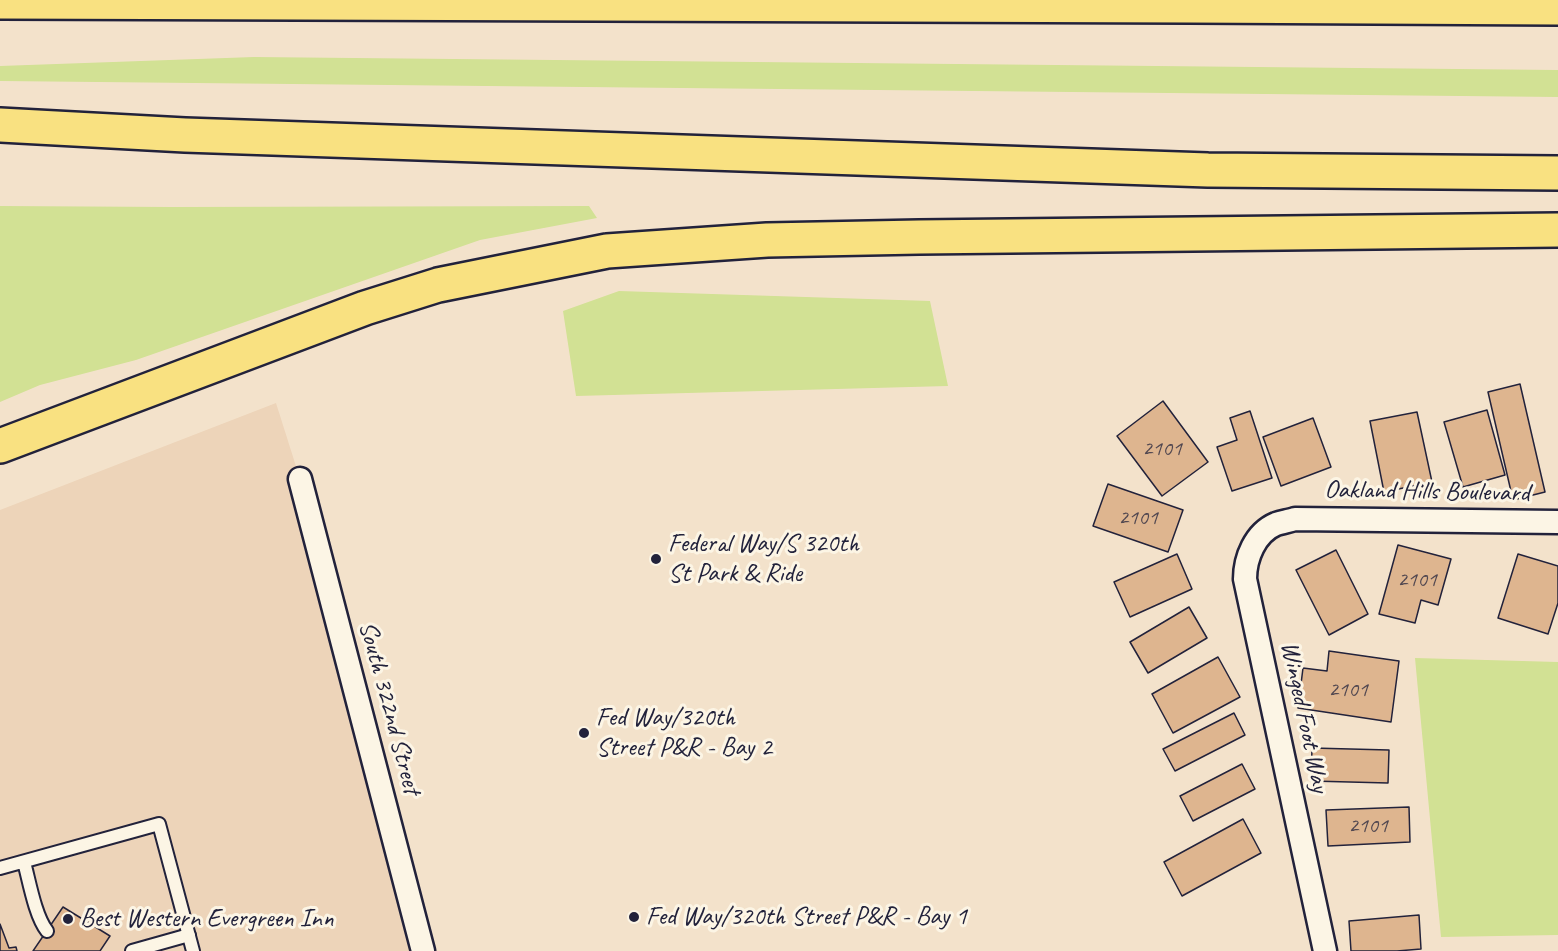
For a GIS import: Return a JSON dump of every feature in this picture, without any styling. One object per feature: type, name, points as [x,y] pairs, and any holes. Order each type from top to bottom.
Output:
[{"type":"highway","points":[[1130,0],[1190,6]]},
{"type":"highway","points":[[0,2],[1558,8]]},
{"type":"highway","points":[[0,8],[106,2]]},
{"type":"highway","points":[[0,125],[185,135],[1208,170],[1558,173]]},
{"type":"highway","points":[[0,141],[185,135]]},
{"type":"highway","points":[[0,446],[365,308],[438,285],[607,251],[779,240],[1558,230]]},
{"type":"street","name":"South 322nd Street","points":[[300,479],[423,951]]},
{"type":"street","name":"Oakland Hills Boulevard","points":[[1295,519],[1558,522]]},
{"type":"street","name":"Winged Foot Way","points":[[1295,519],[1274,525],[1259,537],[1249,552],[1245,579],[1325,951]]},
{"type":"lane","points":[[0,868],[159,824],[193,951]]},
{"type":"lane","points":[[24,862],[39,916],[47,931]]},
{"type":"lane","points":[[132,951],[189,935]]},
{"type":"shaded area","points":[[276,403],[300,479],[423,951],[0,951],[0,510]]},
{"type":"green space","points":[[254,57],[1558,70],[1558,97],[0,81],[0,66]]},
{"type":"green space","points":[[0,206],[589,206],[597,218],[480,240],[136,360],[40,385],[0,402]]},
{"type":"green space","points":[[619,291],[930,301],[948,386],[576,396],[563,311]]},
{"type":"green space","points":[[1415,658],[1558,662],[1558,935],[1441,937]]},
{"type":"building","points":[[1520,384],[1545,492],[1513,500],[1488,392]]},
{"type":"building","points":[[1163,401],[1208,462],[1162,496],[1117,436]]},
{"type":"building","points":[[1487,410],[1505,475],[1463,487],[1444,422]]},
{"type":"building","points":[[1250,411],[1272,478],[1232,491],[1217,447],[1237,440],[1230,418]]},
{"type":"building","points":[[1417,412],[1432,482],[1384,492],[1370,421]]},
{"type":"building","points":[[1313,418],[1331,467],[1281,486],[1263,437]]},
{"type":"building","points":[[1108,484],[1183,510],[1168,552],[1093,526]]},
{"type":"building","points":[[1398,545],[1451,559],[1438,605],[1421,600],[1415,623],[1379,614]]},
{"type":"building","points":[[1336,550],[1368,614],[1329,635],[1296,570]]},
{"type":"building","points":[[1177,554],[1192,589],[1130,617],[1114,582]]},
{"type":"building","points":[[1518,554],[1558,566],[1558,603],[1548,634],[1498,618]]},
{"type":"building","points":[[1189,607],[1207,638],[1148,673],[1130,642]]},
{"type":"building","points":[[1329,651],[1399,661],[1391,722],[1298,708],[1303,668],[1327,671]]},
{"type":"building","points":[[1218,657],[1240,697],[1173,733],[1152,694]]},
{"type":"building","points":[[1234,713],[1245,735],[1175,771],[1163,749]]},
{"type":"building","points":[[1312,748],[1389,750],[1388,783],[1311,781]]},
{"type":"building","points":[[1242,764],[1255,789],[1193,821],[1180,796]]},
{"type":"building","points":[[1409,807],[1410,842],[1328,846],[1326,810]]},
{"type":"building","points":[[1243,819],[1261,853],[1182,896],[1164,862]]},
{"type":"building","name":"Best Western Evergreen Inn","points":[[63,907],[110,936],[100,951],[33,951]]},
{"type":"building","points":[[1419,915],[1421,949],[1351,951],[1349,921]]},
{"type":"building","name":"Best Western Evergreen Inn","points":[[0,924],[9,948],[16,947],[17,951],[0,951]]},
{"type":"place","name":"Federal Way/S 320th St Park & Ride","points":[[656,559]]},
{"type":"place","name":"Fed Way/320th Street P&R - Bay 2","points":[[584,733]]},
{"type":"place","name":"Fed Way/320th Street P&R - Bay 1","points":[[634,917]]},
{"type":"place","name":"Best Western Evergreen Inn","points":[[68,919]]}]
